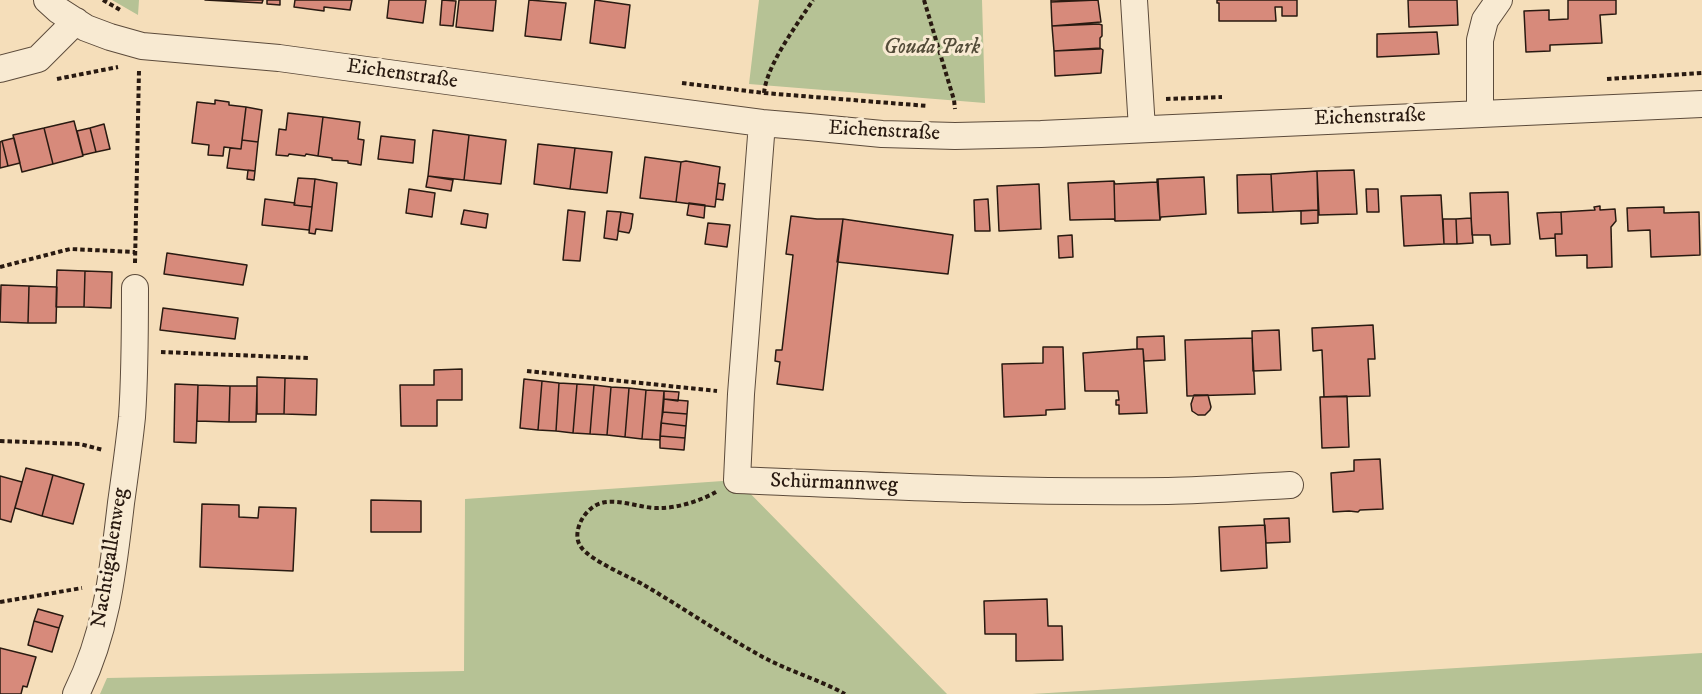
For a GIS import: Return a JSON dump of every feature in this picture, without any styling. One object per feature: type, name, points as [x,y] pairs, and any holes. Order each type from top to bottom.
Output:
[{"type":"street","name":"Eichenstraße","points":[[47,0],[75,21],[104,35],[142,46],[279,58],[762,123],[882,134],[955,136],[1702,104]]},
{"type":"street","points":[[1134,0],[1142,129]]},
{"type":"street","points":[[1480,114],[1480,40],[1485,20],[1499,0]]},
{"type":"street","points":[[0,69],[38,58],[75,21]]},
{"type":"street","points":[[736,480],[762,123]]},
{"type":"street","name":"Nachtigallenweg","points":[[76,694],[98,641],[112,583],[132,418],[135,288]]},
{"type":"street","name":"Schürmannweg","points":[[736,480],[929,488],[1083,491],[1169,491],[1290,485]]},
{"type":"path","points":[[764,93],[771,68],[813,0]]},
{"type":"path","points":[[924,0],[955,109]]},
{"type":"path","points":[[55,79],[121,67]]},
{"type":"path","points":[[135,288],[139,68]]},
{"type":"path","points":[[0,267],[70,249],[135,252]]},
{"type":"path","points":[[135,351],[308,358]]},
{"type":"path","points":[[527,371],[741,394]]},
{"type":"path","points":[[0,441],[80,444],[127,457]]},
{"type":"path","points":[[736,480],[709,496],[661,509],[612,501],[593,507],[584,517],[577,534],[580,546],[596,559],[764,658],[844,694]]},
{"type":"path","points":[[0,602],[112,583]]},
{"type":"green space","points":[[112,0],[139,0],[138,15]]},
{"type":"green space","name":"Gouda Park","points":[[759,0],[982,0],[985,103],[749,84]]},
{"type":"green space","points":[[737,480],[947,694],[100,694],[107,678],[464,671],[465,499]]},
{"type":"green space","points":[[1702,653],[1702,694],[1032,694]]},
{"type":"building","points":[[205,0],[263,0],[262,3]]},
{"type":"building","points":[[267,0],[280,0],[280,5],[267,4]]},
{"type":"building","points":[[295,0],[352,0],[350,10],[324,7],[324,11],[294,7]]},
{"type":"building","points":[[389,0],[426,0],[423,23],[387,18]]},
{"type":"building","points":[[442,0],[456,1],[453,26],[440,25]]},
{"type":"building","points":[[459,0],[496,0],[493,31],[456,27]]},
{"type":"building","points":[[529,0],[566,3],[561,40],[525,36]]},
{"type":"building","points":[[595,0],[630,5],[625,48],[590,43]]},
{"type":"building","points":[[1051,0],[1093,0],[1051,2]]},
{"type":"building","points":[[1098,0],[1101,22],[1052,26],[1051,2]]},
{"type":"building","points":[[1217,0],[1297,0],[1297,16],[1282,16],[1282,7],[1275,7],[1276,21],[1219,21]]},
{"type":"building","points":[[1408,0],[1457,0],[1458,25],[1409,27]]},
{"type":"building","points":[[1568,0],[1616,0],[1616,14],[1600,15],[1602,43],[1550,45],[1550,51],[1526,52],[1524,11],[1549,10],[1549,20],[1568,19]]},
{"type":"building","points":[[1102,25],[1100,49],[1054,51],[1052,26]]},
{"type":"building","points":[[1437,32],[1439,54],[1377,57],[1377,34]]},
{"type":"building","points":[[1100,48],[1103,50],[1101,73],[1055,76],[1054,51]]},
{"type":"building","points":[[215,100],[246,107],[241,149],[224,147],[223,156],[208,155],[209,145],[192,143],[197,102],[215,104]]},
{"type":"building","points":[[246,107],[262,110],[258,142],[242,140]]},
{"type":"building","points":[[288,113],[323,117],[318,156],[276,155],[279,129],[286,130]]},
{"type":"building","points":[[323,117],[360,122],[358,139],[364,140],[361,165],[318,156]]},
{"type":"building","points":[[74,121],[83,156],[53,164],[44,128]]},
{"type":"building","points":[[104,124],[110,149],[96,152],[90,128]]},
{"type":"building","points":[[44,128],[53,164],[22,172],[13,135]]},
{"type":"building","points":[[90,128],[96,152],[83,155],[77,131]]},
{"type":"building","points":[[433,130],[469,135],[464,180],[428,176]]},
{"type":"building","points":[[469,135],[506,140],[501,184],[464,180]]},
{"type":"building","points":[[381,136],[415,140],[413,163],[378,159]]},
{"type":"building","points":[[14,138],[20,163],[8,166],[2,141]]},
{"type":"building","points":[[242,140],[258,142],[255,171],[227,168],[230,148],[241,149]]},
{"type":"building","points":[[2,141],[8,166],[0,168],[0,142]]},
{"type":"building","points":[[538,144],[575,148],[570,189],[534,184]]},
{"type":"building","points":[[575,148],[612,152],[607,193],[570,189]]},
{"type":"building","points":[[645,157],[681,162],[676,202],[640,198]]},
{"type":"building","points":[[681,162],[720,167],[715,207],[676,202]]},
{"type":"building","points":[[248,170],[255,171],[254,180],[247,179]]},
{"type":"building","points":[[1354,170],[1357,214],[1319,215],[1317,171]]},
{"type":"building","points":[[1317,171],[1318,210],[1273,212],[1271,174]]},
{"type":"building","points":[[1271,174],[1273,212],[1238,213],[1237,175]]},
{"type":"building","points":[[428,176],[453,180],[451,191],[426,187]]},
{"type":"building","points":[[1204,177],[1206,214],[1161,217],[1160,220],[1158,179]]},
{"type":"building","points":[[298,178],[315,179],[312,207],[294,205]]},
{"type":"building","points":[[315,179],[337,183],[332,231],[316,229],[315,234],[309,233]]},
{"type":"building","points":[[1157,179],[1160,220],[1115,221],[1114,181],[1115,184],[1157,182]]},
{"type":"building","points":[[1114,181],[1115,221],[1114,219],[1070,220],[1068,183]]},
{"type":"building","points":[[718,183],[725,184],[723,200],[716,199]]},
{"type":"building","points":[[1039,184],[1041,229],[999,231],[997,186]]},
{"type":"building","points":[[409,189],[435,193],[432,217],[406,213]]},
{"type":"building","points":[[1366,189],[1378,189],[1379,212],[1367,212]]},
{"type":"building","points":[[1508,192],[1510,244],[1491,245],[1490,235],[1472,235],[1470,193]]},
{"type":"building","points":[[1441,195],[1444,244],[1404,246],[1401,196]]},
{"type":"building","points":[[265,199],[312,207],[309,230],[262,225]]},
{"type":"building","points":[[988,199],[990,231],[975,231],[974,200]]},
{"type":"building","points":[[689,203],[705,205],[704,218],[687,215]]},
{"type":"building","points":[[1600,206],[1600,210],[1615,209],[1616,221],[1611,227],[1612,267],[1587,268],[1587,255],[1556,256],[1555,234],[1562,234],[1561,212],[1595,210],[1594,207]]},
{"type":"building","points":[[1664,207],[1664,213],[1699,212],[1700,255],[1651,257],[1650,230],[1628,231],[1627,208]]},
{"type":"building","points":[[464,210],[488,214],[486,228],[461,224]]},
{"type":"building","points":[[568,210],[585,212],[580,261],[563,260]]},
{"type":"building","points":[[1318,210],[1318,223],[1301,224],[1301,211]]},
{"type":"building","points":[[607,211],[621,212],[617,240],[604,238]]},
{"type":"building","points":[[621,212],[633,214],[629,233],[618,231]]},
{"type":"building","points":[[1561,212],[1562,234],[1555,234],[1555,238],[1540,239],[1537,213]]},
{"type":"building","points":[[791,216],[843,219],[823,390],[777,384],[780,362],[775,361],[776,350],[782,350],[793,255],[786,254]]},
{"type":"building","points":[[1471,218],[1473,243],[1457,244],[1456,219]]},
{"type":"building","points":[[843,219],[953,235],[948,274],[837,262]]},
{"type":"building","points":[[1443,219],[1456,219],[1457,244],[1444,244]]},
{"type":"building","points":[[708,223],[730,225],[727,247],[705,244]]},
{"type":"building","points":[[1072,235],[1073,257],[1059,258],[1058,236]]},
{"type":"building","points":[[167,253],[247,265],[243,285],[164,274]]},
{"type":"building","points":[[57,270],[85,271],[84,307],[56,307]]},
{"type":"building","points":[[85,271],[112,272],[111,308],[84,307]]},
{"type":"building","points":[[1,285],[29,286],[28,323],[0,322]]},
{"type":"building","points":[[29,286],[57,287],[56,323],[28,323]]},
{"type":"building","points":[[163,308],[238,318],[235,339],[160,330]]},
{"type":"building","points":[[1373,325],[1375,359],[1368,359],[1370,396],[1324,397],[1322,350],[1313,351],[1312,328]]},
{"type":"building","points":[[1279,330],[1281,370],[1253,371],[1252,331]]},
{"type":"building","points":[[1164,336],[1165,360],[1144,361],[1143,349],[1137,349],[1137,337]]},
{"type":"building","points":[[1252,338],[1255,394],[1187,396],[1185,340]]},
{"type":"building","points":[[1043,347],[1063,347],[1065,409],[1046,410],[1046,415],[1004,417],[1002,364],[1043,363]]},
{"type":"building","points":[[1143,349],[1147,413],[1119,414],[1119,405],[1116,405],[1116,400],[1119,400],[1118,391],[1085,391],[1083,353]]},
{"type":"building","points":[[462,369],[462,400],[437,400],[437,426],[401,426],[400,385],[434,385],[434,370]]},
{"type":"building","points":[[257,377],[285,378],[284,414],[257,414]]},
{"type":"building","points":[[285,378],[317,379],[316,415],[284,414]]},
{"type":"building","points":[[524,379],[542,381],[538,430],[520,428]]},
{"type":"building","points":[[542,381],[559,383],[556,431],[538,430]]},
{"type":"building","points":[[559,383],[577,384],[573,433],[556,431]]},
{"type":"building","points":[[175,384],[198,385],[196,443],[174,442]]},
{"type":"building","points":[[577,384],[594,385],[590,434],[573,433]]},
{"type":"building","points":[[198,385],[230,386],[229,422],[197,421]]},
{"type":"building","points":[[594,385],[611,387],[607,435],[590,434]]},
{"type":"building","points":[[230,386],[257,386],[256,422],[229,422]]},
{"type":"building","points":[[611,387],[629,388],[625,437],[607,435]]},
{"type":"building","points":[[629,388],[646,390],[642,439],[625,437]]},
{"type":"building","points":[[646,390],[664,391],[660,440],[642,439]]},
{"type":"building","points":[[664,391],[679,392],[678,401],[664,399]]},
{"type":"building","points":[[1194,395],[1208,395],[1211,407],[1205,415],[1198,415],[1192,411],[1191,404]]},
{"type":"building","points":[[1347,396],[1349,447],[1322,448],[1320,397]]},
{"type":"building","points":[[664,399],[688,401],[687,414],[663,412]]},
{"type":"building","points":[[663,412],[687,414],[686,426],[661,423]]},
{"type":"building","points":[[661,423],[686,426],[685,438],[660,436]]},
{"type":"building","points":[[660,436],[685,438],[684,450],[660,448]]},
{"type":"building","points":[[1380,459],[1383,509],[1333,512],[1331,473],[1354,471],[1354,460]]},
{"type":"building","points":[[26,468],[53,475],[42,516],[15,508]]},
{"type":"building","points":[[53,475],[84,484],[73,524],[42,516]]},
{"type":"building","points":[[0,476],[22,482],[11,522],[0,519]]},
{"type":"building","points":[[371,500],[421,501],[421,532],[371,532]]},
{"type":"building","points":[[202,504],[239,505],[239,517],[258,518],[259,507],[296,508],[293,571],[200,567]]},
{"type":"building","points":[[1289,518],[1290,542],[1266,543],[1264,519]]},
{"type":"building","points":[[1265,525],[1267,568],[1221,571],[1219,527]]},
{"type":"building","points":[[1047,599],[1048,626],[1062,626],[1063,660],[1016,661],[1016,634],[985,634],[984,601]]},
{"type":"building","points":[[38,609],[63,616],[59,628],[34,621]]},
{"type":"building","points":[[34,621],[59,628],[52,652],[28,645]]},
{"type":"building","points":[[0,648],[36,657],[27,687],[23,686],[21,694],[0,694]]}]
